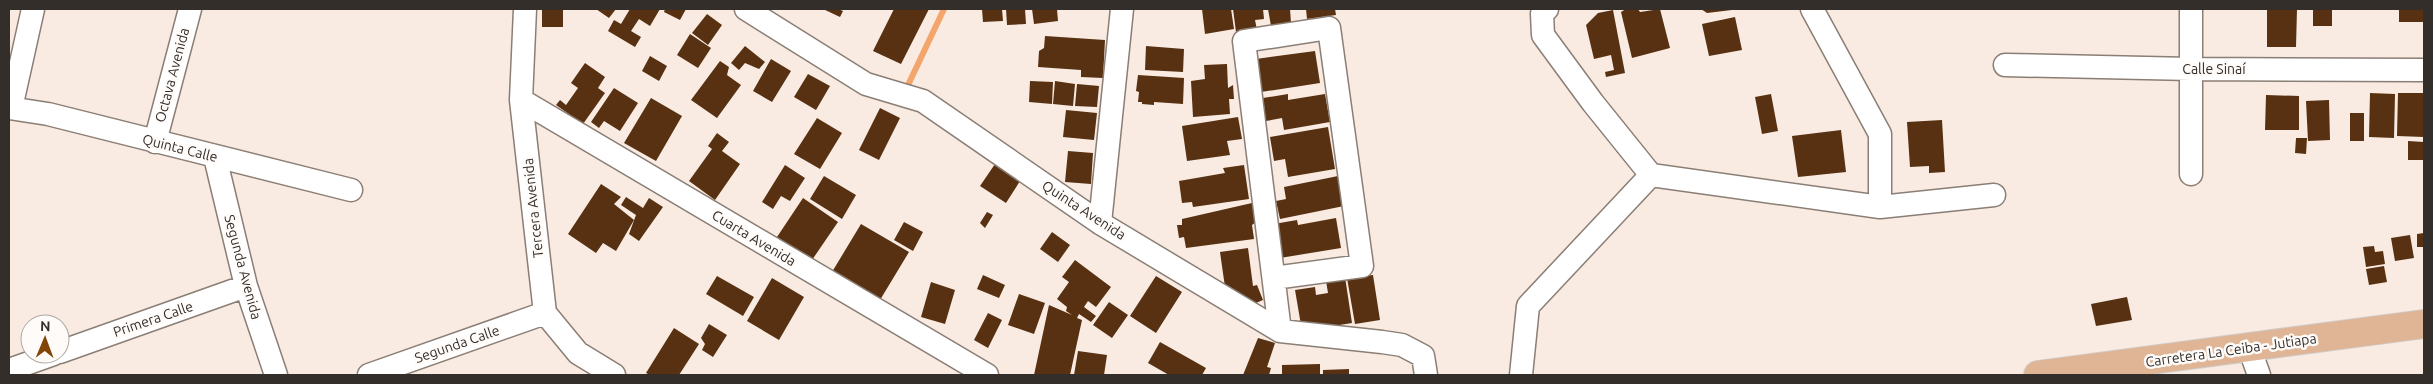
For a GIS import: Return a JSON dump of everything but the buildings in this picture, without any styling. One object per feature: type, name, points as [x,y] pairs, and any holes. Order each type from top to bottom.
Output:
[{"type":"main road","name":"Carretera La Ceiba - Jutiapa","points":[[2038,375],[2424,324]]},
{"type":"street","points":[[10,108],[33,9]]},
{"type":"street","name":"Octava Avenida","points":[[155,142],[190,9]]},
{"type":"street","name":"Tercera Avenida","points":[[525,9],[521,100],[545,313]]},
{"type":"street","name":"Quinta Avenida","points":[[746,9],[866,84],[923,101],[1100,223],[1280,331],[1402,345],[1423,356],[1426,375]]},
{"type":"street","points":[[1100,223],[1122,9]]},
{"type":"street","points":[[1547,9],[1542,14],[1543,35],[1593,103],[1651,175],[1880,207],[1994,195]]},
{"type":"street","points":[[1812,9],[1880,134],[1880,207]]},
{"type":"street","points":[[2191,9],[2191,174]]},
{"type":"street","points":[[1274,278],[1362,266],[1329,28],[1244,41],[1280,331]]},
{"type":"street","name":"Calle Sinaí","points":[[2005,65],[2191,69],[2424,70]]},
{"type":"street","name":"Cuarta Avenida","points":[[521,100],[987,375]]},
{"type":"street","name":"Quinta Calle","points":[[10,108],[48,114],[351,190]]},
{"type":"street","name":"Segunda Avenida","points":[[215,157],[246,286],[276,375]]},
{"type":"street","points":[[1520,375],[1528,306],[1651,175]]},
{"type":"street","name":"Primera Calle","points":[[70,348],[246,286]]},
{"type":"street","points":[[545,313],[578,353],[614,375]]},
{"type":"street","name":"Segunda Calle","points":[[369,375],[545,313]]},
{"type":"street","points":[[2249,347],[2259,375]]},
{"type":"street","points":[[9,370],[26,364]]},
{"type":"waterway","points":[[909,83],[944,9]]}]
